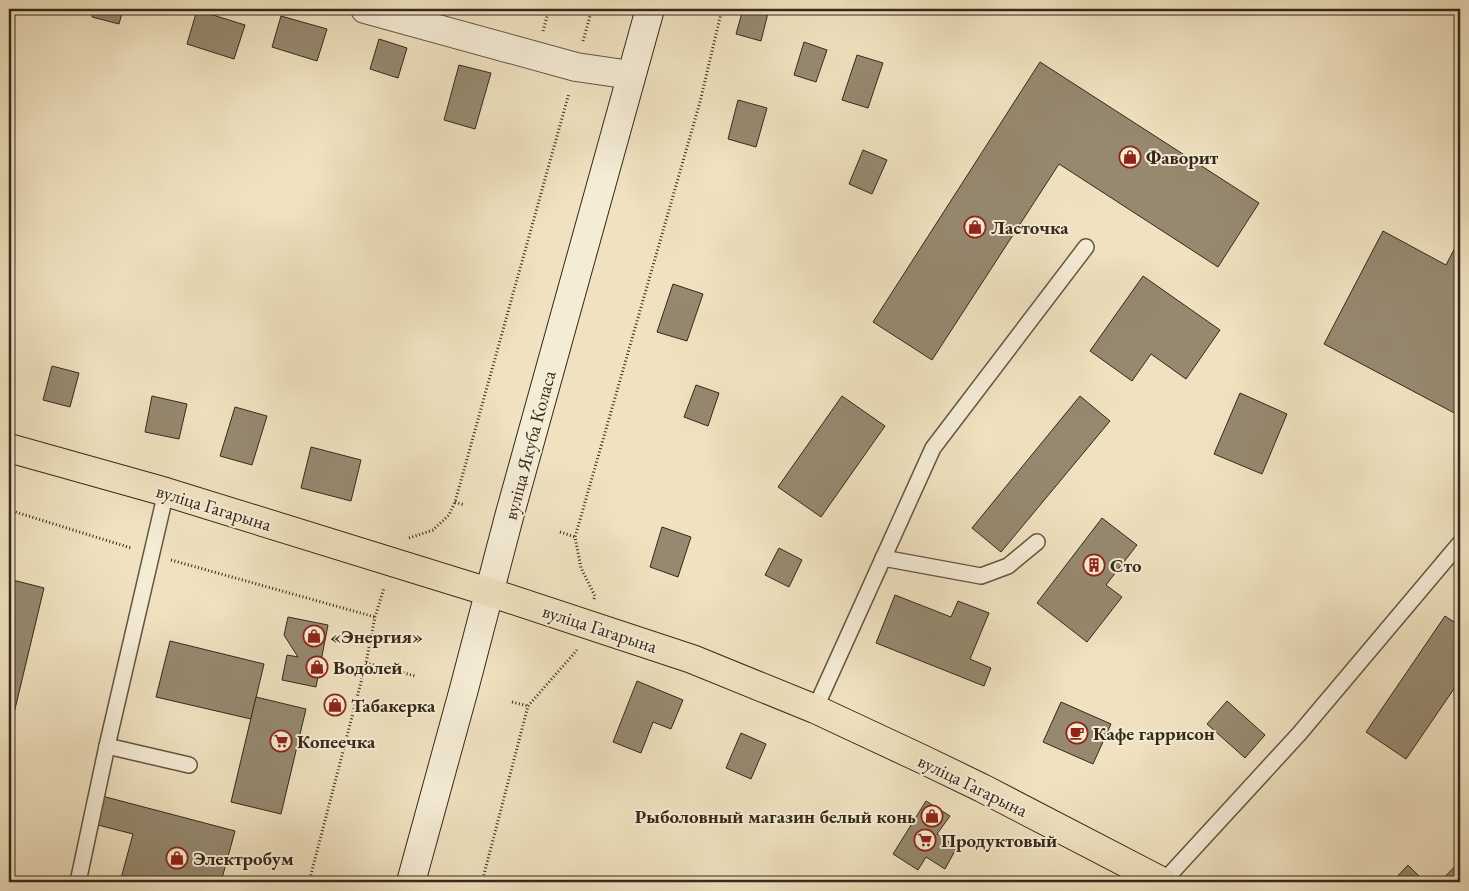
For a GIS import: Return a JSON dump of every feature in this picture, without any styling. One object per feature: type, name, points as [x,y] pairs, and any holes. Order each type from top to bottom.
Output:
[{"type":"main road","points":[[365,9],[576,67],[631,75]]},
{"type":"main road","name":"вуліца Якуба Коласа","points":[[411,882],[650,9]]},
{"type":"main road","name":"вуліца Гагарына","points":[[9,448],[166,492],[393,562],[692,659],[815,709],[982,788],[1163,882]]},
{"type":"lane","points":[[815,709],[933,448],[1086,247]]},
{"type":"lane","points":[[78,882],[107,746],[166,492]]},
{"type":"lane","points":[[884,558],[981,576],[1008,566],[1037,542]]},
{"type":"lane","points":[[1163,882],[1299,734],[1460,543]]},
{"type":"lane","points":[[107,746],[189,765]]},
{"type":"path","points":[[309,882],[366,663],[374,617],[399,541],[433,530],[449,514],[455,502],[592,9]]},
{"type":"path","points":[[482,882],[528,706],[579,648],[588,624],[595,596],[582,568],[575,536],[700,102],[722,9]]},
{"type":"path","points":[[455,502],[464,505]]},
{"type":"path","points":[[9,510],[151,554],[374,617]]},
{"type":"path","points":[[560,532],[575,536]]},
{"type":"path","points":[[366,663],[414,676]]},
{"type":"path","points":[[512,702],[528,706]]},
{"type":"building","points":[[94,9],[123,9],[119,24],[92,17]]},
{"type":"building","points":[[743,9],[769,9],[761,41],[736,34]]},
{"type":"building","points":[[197,10],[245,25],[234,59],[187,44]]},
{"type":"building","points":[[281,16],[327,29],[317,61],[272,47]]},
{"type":"building","points":[[379,39],[407,48],[398,78],[370,69]]},
{"type":"building","points":[[804,42],[827,50],[816,82],[794,75]]},
{"type":"building","points":[[857,55],[883,63],[868,108],[842,100]]},
{"type":"building","points":[[1040,62],[1259,203],[1218,267],[1059,164],[932,360],[873,322]]},
{"type":"building","points":[[459,65],[491,73],[475,129],[444,120]]},
{"type":"building","points":[[738,100],[767,108],[756,147],[728,139]]},
{"type":"building","points":[[863,150],[887,160],[872,194],[849,184]]},
{"type":"building","points":[[1383,231],[1446,265],[1460,238],[1460,416],[1324,344]]},
{"type":"building","points":[[1143,276],[1220,330],[1186,379],[1151,354],[1132,381],[1090,351]]},
{"type":"building","points":[[673,284],[703,294],[687,341],[657,332]]},
{"type":"building","points":[[52,366],[79,373],[70,407],[43,400]]},
{"type":"building","points":[[696,385],[719,393],[708,426],[684,417]]},
{"type":"building","points":[[1240,393],[1287,414],[1262,474],[1214,454]]},
{"type":"building","points":[[152,396],[187,404],[179,439],[145,432]]},
{"type":"building","points":[[842,396],[885,426],[821,517],[778,487]]},
{"type":"building","points":[[1080,396],[1110,421],[1001,552],[972,528]]},
{"type":"building","points":[[235,407],[267,416],[252,465],[220,456]]},
{"type":"building","points":[[311,447],[361,460],[351,501],[301,488]]},
{"type":"building","name":"Сто","points":[[1102,518],[1137,545],[1106,585],[1122,597],[1087,642],[1037,603]]},
{"type":"building","points":[[662,527],[691,537],[678,577],[650,567]]},
{"type":"building","points":[[779,548],[802,560],[789,587],[765,575]]},
{"type":"building","points":[[9,579],[44,588],[9,734]]},
{"type":"building","points":[[895,595],[951,617],[958,601],[989,613],[970,659],[991,668],[984,686],[876,643]]},
{"type":"building","points":[[1445,616],[1460,626],[1460,680],[1406,759],[1366,732]]},
{"type":"building","points":[[288,617],[328,625],[316,687],[282,680],[287,655],[298,657],[284,635]]},
{"type":"building","points":[[170,641],[264,664],[251,719],[156,697]]},
{"type":"building","points":[[637,681],[683,700],[671,729],[653,722],[641,753],[613,742]]},
{"type":"building","points":[[256,697],[306,709],[281,814],[231,802]]},
{"type":"building","points":[[1227,701],[1265,735],[1245,758],[1207,724]]},
{"type":"building","name":"Кафе гаррисон","points":[[1061,702],[1111,724],[1093,764],[1043,742]]},
{"type":"building","points":[[741,733],[766,744],[751,779],[726,768]]},
{"type":"building","name":"Электробум","points":[[102,796],[235,831],[221,882],[120,882],[133,834],[94,824]]},
{"type":"building","name":"Продуктовый","points":[[926,801],[950,816],[937,834],[957,847],[945,869],[926,857],[918,870],[893,854]]},
{"type":"building","points":[[1460,861],[1460,882],[1440,882]]},
{"type":"building","points":[[1408,865],[1425,882],[1392,882]]},
{"type":"place","name":"Фаворит","points":[[1130,157]]},
{"type":"place","name":"Ласточка","points":[[975,227]]},
{"type":"place","name":"Сто","points":[[1094,565]]},
{"type":"place","name":"«Энергия»","points":[[314,636]]},
{"type":"place","name":"Водолей","points":[[317,667]]},
{"type":"place","name":"Табакерка","points":[[335,705]]},
{"type":"place","name":"Кафе гаррисон","points":[[1077,733]]},
{"type":"place","name":"Копеечка","points":[[281,741]]},
{"type":"place","name":"Рыболовный магазин белый конь","points":[[932,816]]},
{"type":"place","name":"Продуктовый","points":[[925,840]]},
{"type":"place","name":"Электробум","points":[[177,858]]}]
